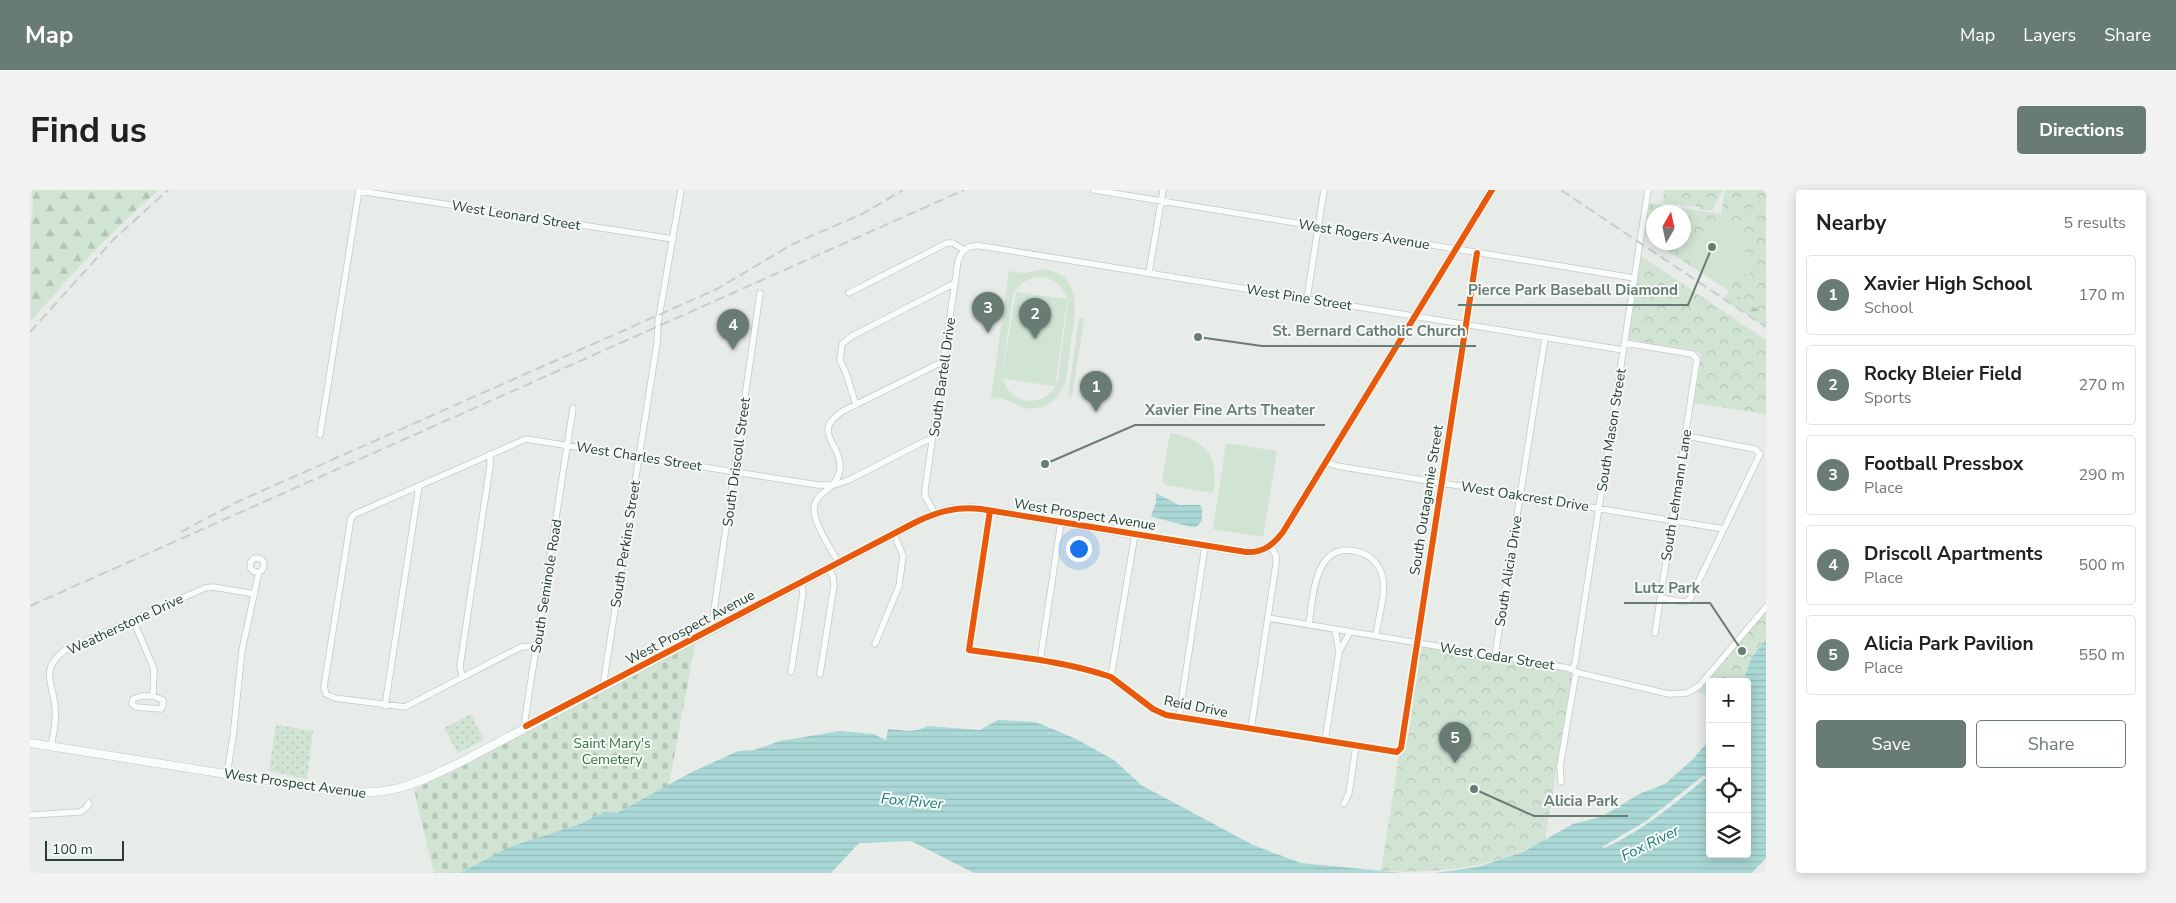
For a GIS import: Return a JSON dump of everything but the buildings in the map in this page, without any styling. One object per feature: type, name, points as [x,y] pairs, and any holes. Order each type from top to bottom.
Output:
[{"type":"main road","points":[[1271,546],[1283,532],[1492,190]]},
{"type":"main road","name":"West Prospect Avenue","points":[[30,743],[356,793],[389,791],[421,781],[711,631],[838,562],[935,514],[959,508],[990,511],[1249,552],[1271,546]]},
{"type":"street","name":"West Leonard Street","points":[[359,190],[673,239]]},
{"type":"street","points":[[320,435],[359,190]]},
{"type":"street","name":"South Perkins Street","points":[[604,686],[658,323],[680,190]]},
{"type":"street","name":"West Rogers Avenue","points":[[1094,190],[1634,278]]},
{"type":"street","points":[[1150,272],[1163,190]]},
{"type":"street","points":[[1307,299],[1324,190]]},
{"type":"street","name":"South Mason Street","points":[[1562,782],[1560,766],[1648,190]]},
{"type":"street","points":[[849,293],[947,244],[953,243],[964,250]]},
{"type":"street","name":"West Pine Street","points":[[964,250],[974,246],[1150,272],[1623,350]]},
{"type":"street","name":"South Bartell Drive","points":[[935,514],[925,493],[959,258],[964,250]]},
{"type":"street","name":"South Outagamie Street","points":[[1400,750],[1477,253]]},
{"type":"street","points":[[856,405],[840,360],[842,344],[852,336],[955,283]]},
{"type":"street","name":"South Driscoll Street","points":[[711,631],[760,293]]},
{"type":"street","name":"South Alicia Drive","points":[[1495,655],[1545,338]]},
{"type":"street","name":"South Lehmann Lane","points":[[1625,343],[1696,356],[1686,436],[1655,633]]},
{"type":"street","points":[[838,562],[818,523],[814,509],[816,501],[821,494],[834,485],[840,465],[829,438],[828,428],[836,416],[944,361]]},
{"type":"street","name":"South Seminole Road","points":[[526,726],[525,719],[573,408]]},
{"type":"street","points":[[1660,598],[1682,602],[1690,599],[1758,460],[1760,452],[1755,449],[1686,436]]},
{"type":"street","name":"West Charles Street","points":[[385,706],[335,698],[324,693],[351,518],[355,514],[526,439],[834,485],[849,480],[925,440],[932,439]]},
{"type":"street","points":[[462,677],[460,666],[490,466],[490,454]]},
{"type":"street","name":"West Oakcrest Drive","points":[[1326,462],[1337,466],[1724,529]]},
{"type":"street","points":[[419,486],[385,706],[405,707],[521,647],[536,646]]},
{"type":"street","name":"Reid Drive","points":[[990,511],[969,650],[1082,668],[1111,677],[1153,710],[1179,717],[1392,752],[1400,750]]},
{"type":"street","points":[[1040,661],[1061,522]]},
{"type":"street","points":[[875,644],[899,586],[903,556],[894,534]]},
{"type":"street","points":[[1111,677],[1134,534]]},
{"type":"street","points":[[1179,717],[1205,546]]},
{"type":"street","points":[[1251,729],[1276,564],[1276,556],[1271,546]]},
{"type":"street","points":[[1309,625],[1316,576],[1320,567],[1336,553],[1358,552],[1372,558],[1382,575],[1383,588],[1376,636]]},
{"type":"street","points":[[820,674],[834,585],[829,568]]},
{"type":"street","points":[[227,774],[233,738],[242,650],[259,572]]},
{"type":"street","points":[[792,672],[803,593],[802,582]]},
{"type":"street","name":"Weatherstone Drive","points":[[51,746],[56,708],[49,680],[50,670],[54,661],[65,650],[205,588],[213,587],[254,594]]},
{"type":"street","name":"West Cedar Street","points":[[1268,618],[1495,655],[1574,671],[1669,694],[1680,694],[1694,690],[1766,607]]},
{"type":"street","points":[[133,620],[152,662],[155,677],[153,696]]},
{"type":"street","points":[[1334,629],[1339,652]]},
{"type":"street","points":[[1325,741],[1339,652],[1350,632]]},
{"type":"street","points":[[153,696],[163,700],[164,704],[161,709],[136,707],[132,704],[133,699],[136,697],[153,696]]},
{"type":"street","points":[[1344,804],[1349,793],[1356,746]]},
{"type":"street","points":[[30,815],[80,812],[89,803]]},
{"type":"green space","points":[[32,190],[159,190],[92,253],[30,322],[30,227],[33,210]]},
{"type":"green space","points":[[1723,190],[1715,203],[1713,211],[1701,210],[1699,207],[1691,205],[1663,203],[1664,191]]},
{"type":"green space","points":[[1725,190],[1766,190],[1766,315],[1666,250],[1691,250],[1691,209],[1721,214]]},
{"type":"green space","points":[[1727,220],[1734,222],[1753,272],[1730,277],[1708,273],[1692,263],[1682,250],[1691,250],[1691,237]]},
{"type":"green space","points":[[1641,256],[1766,340],[1766,414],[1694,403],[1701,358],[1700,353],[1630,340],[1629,335]]},
{"type":"green space","points":[[1042,269],[1056,272],[1066,279],[1072,288],[1075,312],[1068,370],[1064,386],[1052,402],[1033,409],[1025,408],[1004,399],[991,397],[1009,271],[1024,273]],"holes":[[[1038,277],[1048,278],[1057,283],[1067,299],[1016,292],[1002,376],[1013,295],[1023,283]],[[1067,302],[1058,378],[1055,386]],[[1003,379],[1055,387],[1042,399],[1034,401],[1026,401],[1019,398],[1012,394]]]},
{"type":"green space","points":[[1759,279],[1766,289],[1766,327],[1723,299],[1730,291]]},
{"type":"green space","points":[[1079,318],[1084,319],[1072,397],[1068,396]]},
{"type":"green space","points":[[1170,433],[1193,440],[1208,451],[1214,469],[1213,493],[1166,485],[1162,481]]},
{"type":"green space","points":[[1226,443],[1277,451],[1263,537],[1213,529]]},
{"type":"green space","points":[[1766,607],[1766,639],[1751,659],[1744,678],[1706,678],[1706,694],[1694,690]]},
{"type":"green space","name":"Saint Mary's Cemetery","points":[[695,644],[669,785],[617,813],[604,812],[580,824],[509,847],[460,873],[434,873],[414,790]]},
{"type":"green space","points":[[1425,647],[1563,670],[1572,674],[1545,840],[1526,850],[1506,857],[1466,867],[1424,871],[1381,871],[1399,756],[1408,738],[1421,649]]},
{"type":"green space","points":[[471,714],[484,740],[458,753],[444,728]]},
{"type":"green space","points":[[276,725],[313,731],[307,779],[269,771]]},
{"type":"water","points":[[1156,493],[1179,505],[1200,505],[1202,508],[1202,521],[1196,527],[1191,527],[1151,516],[1156,502]]},
{"type":"water","name":"Fox River","points":[[1766,639],[1766,858],[1752,873],[1434,873],[1478,867],[1523,852],[1573,824],[1601,817],[1641,793],[1665,784],[1693,759],[1706,744],[1706,778],[1706,813],[1706,858],[1751,858],[1751,678],[1744,678],[1751,659]],"holes":[[[1704,775],[1706,778],[1632,834],[1604,848],[1602,847],[1646,821]]]},
{"type":"water","name":"Fox River","points":[[998,720],[1036,722],[1076,739],[1114,760],[1141,785],[1253,845],[1301,863],[1402,873],[974,873],[911,841],[859,843],[831,873],[460,873],[509,847],[580,824],[604,812],[617,813],[692,772],[738,751],[754,750],[780,741],[840,731],[873,734],[886,740],[888,729],[909,731],[928,726],[980,730]]},
{"type":"railway","points":[[30,332],[113,240],[168,190]]},
{"type":"railway","points":[[181,532],[237,502],[717,289],[791,245],[864,213],[903,190]]},
{"type":"railway","points":[[30,606],[964,190]]},
{"type":"railway","points":[[1561,190],[1766,327]]},
{"type":"cycle path","points":[[526,726],[916,522],[947,511],[964,508],[981,509],[1246,552],[1263,550],[1283,532],[1492,190]]},
{"type":"cycle path","points":[[990,511],[969,650],[1058,663],[1111,677],[1153,709],[1166,715],[1397,752],[1401,748],[1477,253]]},
{"type":"place","name":"Pierce Park Baseball Diamond","points":[[1712,247]]},
{"type":"place","name":"Football Pressbox","points":[[988,333]]},
{"type":"place","name":"St. Bernard Catholic Church","points":[[1198,337]]},
{"type":"place","name":"Rocky Bleier Field","points":[[1035,339]]},
{"type":"place","name":"Driscoll Apartments","points":[[733,350]]},
{"type":"place","name":"Xavier High School","points":[[1096,412]]},
{"type":"place","name":"Xavier Fine Arts Theater","points":[[1045,464]]},
{"type":"place","name":"Lutz Park","points":[[1742,651]]},
{"type":"place","name":"Alicia Park Pavilion","points":[[1455,763]]},
{"type":"place","name":"Alicia Park","points":[[1474,789]]}]
